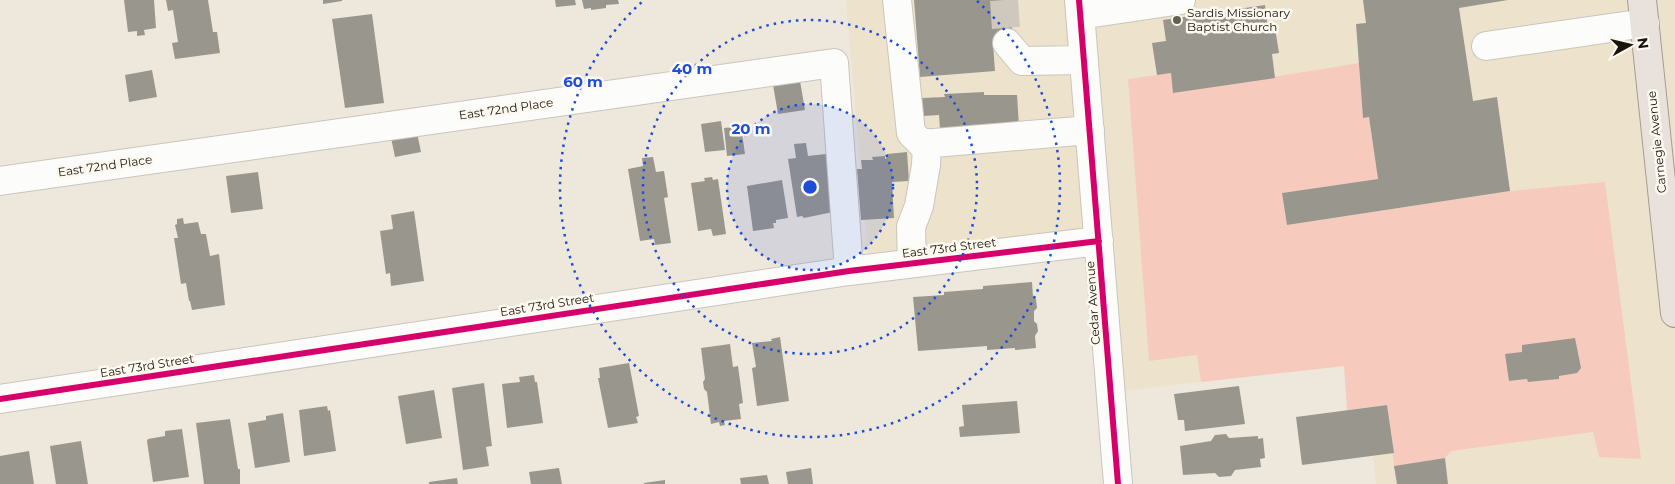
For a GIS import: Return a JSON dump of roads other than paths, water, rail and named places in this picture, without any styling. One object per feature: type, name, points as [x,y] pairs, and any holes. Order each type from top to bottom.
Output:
[{"type":"main road","name":"Carnegie Avenue","points":[[1644,12],[1675,313]]},
{"type":"street","points":[[897,0],[911,134],[922,144],[1090,130]]},
{"type":"street","points":[[1080,8],[1181,0]]},
{"type":"street","name":"Cedar Avenue","points":[[1080,8],[1118,484]]},
{"type":"street","points":[[1486,46],[1644,12]]},
{"type":"street","points":[[1007,43],[1022,61],[1084,60]]},
{"type":"street","name":"East 72nd Place","points":[[0,181],[834,63],[849,271]]},
{"type":"street","points":[[912,263],[911,227],[919,206],[926,165],[927,144]]},
{"type":"street","name":"East 73rd Street","points":[[0,399],[849,271],[1099,241]]},
{"type":"tunnel","points":[[1004,0],[1007,43]]},
{"type":"place","name":"Sardis Missionary Baptist Church","points":[[1177,20]]}]
